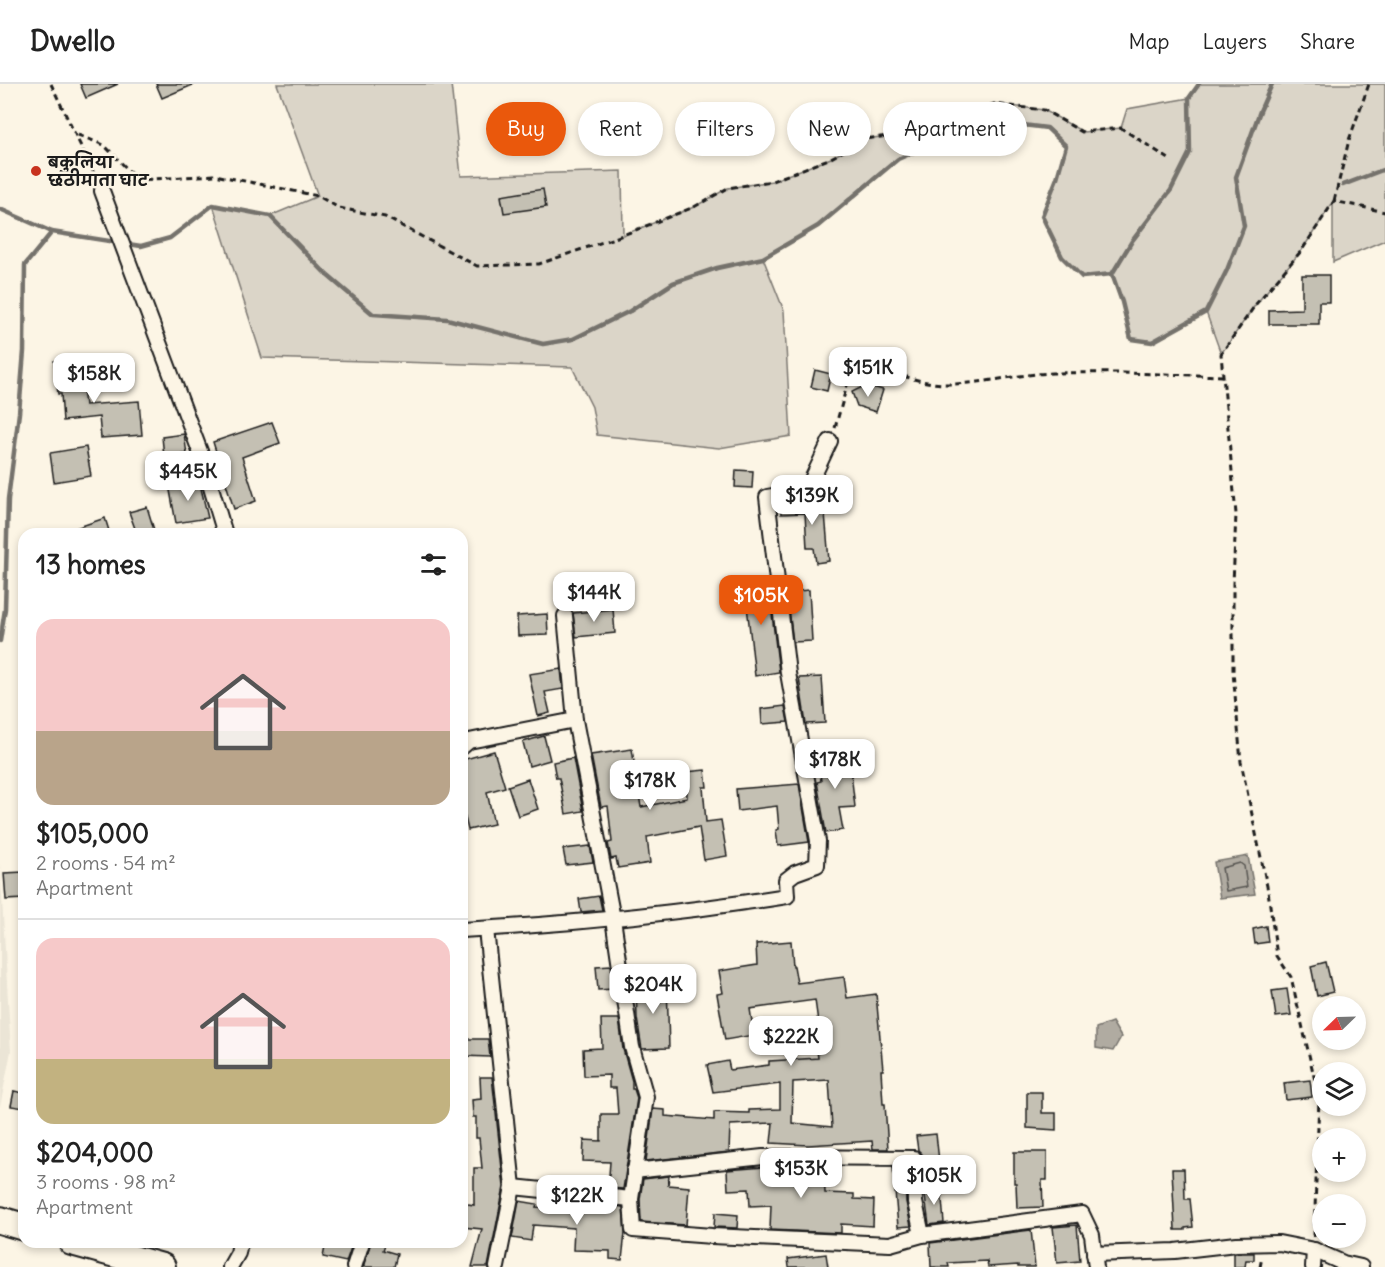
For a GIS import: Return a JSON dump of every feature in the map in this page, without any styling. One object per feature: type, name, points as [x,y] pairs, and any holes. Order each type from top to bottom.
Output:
[{"type":"highway","points":[[0,1220],[18,1225]]},
{"type":"highway","points":[[84,1248],[110,1261],[162,1267]]},
{"type":"street","points":[[102,191],[201,454],[223,528]]},
{"type":"street","points":[[468,930],[613,919],[787,896],[786,880],[795,873],[817,864],[818,842],[788,673],[768,497],[807,490],[830,441]]},
{"type":"street","points":[[565,616],[575,720],[613,919],[632,1047],[646,1097],[631,1199],[633,1230],[890,1244],[922,1235],[1082,1214],[1092,1235],[1095,1261],[1236,1244],[1279,1243],[1314,1250],[1343,1263],[1361,1267]]},
{"type":"street","points":[[468,742],[575,720]]},
{"type":"street","points":[[486,929],[513,1187],[497,1267]]},
{"type":"street","points":[[634,1171],[763,1157],[914,1158],[915,1202],[922,1235]]},
{"type":"street","points":[[513,1187],[631,1199]]},
{"type":"street","points":[[230,1267],[239,1248]]},
{"type":"street","points":[[354,1267],[360,1248]]},
{"type":"street","points":[[1313,1267],[1314,1250]]},
{"type":"path","points":[[51,84],[78,135],[102,191]]},
{"type":"path","points":[[1314,1250],[1319,1098],[1291,977],[1277,956],[1268,891],[1241,762],[1233,672],[1236,514],[1221,354],[1256,304],[1302,250],[1334,201],[1349,140],[1369,84]]},
{"type":"path","points":[[78,135],[104,146],[138,180],[215,175],[318,196],[339,208],[385,217],[477,266],[539,264],[694,207],[728,188],[772,181],[831,158],[865,139],[904,134],[994,104],[1044,110],[1082,132],[1121,128],[1169,159]]},
{"type":"path","points":[[1334,201],[1385,212]]},
{"type":"path","points":[[830,441],[855,357],[909,379],[942,384],[983,382],[1050,373],[1139,372],[1223,376]]},
{"type":"shaded area","points":[[277,84],[451,84],[461,176],[622,171],[623,235],[694,207],[728,188],[772,181],[835,156],[871,156],[871,138],[883,137],[883,156],[905,156],[898,159],[818,226],[763,258],[784,311],[791,436],[719,448],[597,435],[592,407],[572,367],[262,358],[213,205],[270,216],[318,196]]},
{"type":"shaded area","points":[[1199,84],[1385,84],[1385,240],[1333,262],[1333,202],[1302,250],[1256,304],[1221,354],[1206,312],[1152,342],[1131,339],[1122,302],[1112,275],[1082,277],[1062,257],[1042,216],[1057,178],[1066,146],[1047,128],[1027,126],[1027,108],[1044,110],[1083,132],[1121,128],[1127,109],[1189,98]]},
{"type":"shaded area","points":[[0,864],[11,1051],[0,1107]]},
{"type":"water","points":[[1248,856],[1255,894],[1220,898],[1214,862]]},
{"type":"water","points":[[1112,1022],[1121,1037],[1113,1051],[1096,1048],[1096,1028]]},
{"type":"building","points":[[80,84],[118,84],[86,98]]},
{"type":"building","points":[[156,84],[195,84],[162,98]]},
{"type":"building","points":[[543,189],[546,207],[504,213],[501,196]]},
{"type":"building","points":[[1302,275],[1329,275],[1329,302],[1319,302],[1319,324],[1269,324],[1269,310],[1302,309]]},
{"type":"building","points":[[79,357],[85,405],[139,401],[142,435],[101,438],[99,417],[63,421],[61,394],[58,394],[54,361]]},
{"type":"building","points":[[815,370],[831,374],[827,391],[811,387]]},
{"type":"building","points":[[866,385],[883,390],[876,412],[857,406],[852,392]]},
{"type":"building","points":[[272,422],[280,443],[242,457],[256,501],[234,509],[213,442]]},
{"type":"building","points":[[184,434],[187,454],[164,456],[162,437]]},
{"type":"building","points":[[86,447],[91,476],[54,482],[50,453]]},
{"type":"building","points":[[736,470],[753,471],[752,488],[735,487]]},
{"type":"building","points":[[199,480],[208,518],[176,523],[169,485]]},
{"type":"building","points":[[805,500],[805,503],[824,501],[829,561],[816,563],[814,548],[807,548],[805,513],[781,514],[780,504]]},
{"type":"building","points":[[147,507],[153,528],[135,528],[129,512]]},
{"type":"building","points":[[105,518],[108,528],[76,528]]},
{"type":"building","points":[[742,581],[768,581],[779,672],[755,676],[747,606],[742,606]]},
{"type":"building","points":[[809,590],[812,641],[793,642],[787,592]]},
{"type":"building","points":[[613,609],[615,633],[576,637],[573,613]]},
{"type":"building","points":[[547,614],[548,635],[518,636],[517,616]]},
{"type":"building","points":[[561,669],[563,689],[545,692],[550,713],[538,716],[529,674]]},
{"type":"building","points":[[822,677],[825,723],[806,724],[799,678]]},
{"type":"building","points":[[785,706],[788,722],[762,724],[761,709]]},
{"type":"building","points":[[544,736],[550,760],[529,766],[523,742]]},
{"type":"building","points":[[632,749],[641,807],[687,798],[686,772],[705,770],[707,787],[703,787],[706,822],[721,820],[727,856],[704,860],[699,827],[647,837],[650,863],[618,868],[616,858],[611,859],[608,843],[612,842],[608,806],[601,807],[591,755]]},
{"type":"building","points":[[494,751],[505,787],[487,792],[494,824],[468,830],[468,758]]},
{"type":"building","points":[[849,756],[855,807],[839,808],[843,830],[826,833],[817,782],[821,781],[818,759]]},
{"type":"building","points":[[573,758],[583,811],[566,814],[559,778],[556,778],[553,762]]},
{"type":"building","points":[[528,779],[538,809],[518,816],[508,786]]},
{"type":"building","points":[[799,784],[809,842],[778,846],[777,806],[738,811],[736,789]]},
{"type":"building","points":[[590,846],[593,862],[566,865],[563,849]]},
{"type":"building","points":[[18,872],[18,899],[6,900],[4,873]]},
{"type":"building","points":[[599,896],[602,910],[581,912],[579,899]]},
{"type":"building","points":[[1266,926],[1268,942],[1255,944],[1253,929]]},
{"type":"building","points":[[791,941],[797,983],[844,977],[847,998],[876,994],[888,1149],[873,1149],[872,1141],[808,1145],[771,1143],[773,1123],[730,1125],[729,1152],[646,1161],[653,1109],[665,1110],[665,1116],[714,1120],[714,1112],[749,1113],[749,1110],[780,1109],[780,1084],[713,1092],[707,1065],[728,1061],[730,1070],[769,1065],[769,1061],[818,1058],[817,1051],[822,1051],[815,1000],[750,1009],[754,1035],[725,1040],[717,994],[723,993],[719,971],[757,965],[756,944]],"holes":[[[829,1080],[832,1127],[792,1123],[793,1082]]]},
{"type":"building","points":[[1326,962],[1333,992],[1317,996],[1311,966]]},
{"type":"building","points":[[611,965],[614,989],[598,990],[596,966]]},
{"type":"building","points":[[667,983],[669,1048],[642,1049],[637,1018],[636,984]]},
{"type":"building","points":[[1287,989],[1291,1015],[1276,1017],[1272,991]]},
{"type":"building","points":[[601,1019],[619,1019],[632,1089],[637,1098],[623,1189],[608,1188],[610,1162],[583,1161],[584,1140],[601,1141],[601,1114],[618,1114],[616,1088],[609,1088],[609,1075],[584,1076],[583,1049],[602,1048]]},
{"type":"building","points":[[468,1039],[488,1039],[490,1057],[468,1056]]},
{"type":"building","points":[[480,1077],[492,1077],[504,1187],[488,1267],[472,1267],[482,1229],[468,1228],[468,1204],[474,1205],[474,1168],[482,1168],[472,1100],[481,1099]]},
{"type":"building","points":[[1310,1080],[1312,1097],[1286,1100],[1284,1083]]},
{"type":"building","points":[[14,1091],[18,1092],[18,1107],[11,1106]]},
{"type":"building","points":[[1027,1092],[1042,1092],[1042,1113],[1056,1113],[1056,1130],[1027,1128]]},
{"type":"building","points":[[936,1134],[939,1161],[923,1163],[916,1136]]},
{"type":"building","points":[[1014,1152],[1047,1152],[1047,1180],[1042,1180],[1043,1207],[1017,1208]]},
{"type":"building","points":[[776,1166],[824,1169],[825,1193],[854,1194],[854,1199],[874,1200],[873,1226],[841,1224],[841,1233],[770,1230],[771,1205],[750,1206],[749,1189],[728,1190],[727,1170]]},
{"type":"building","points":[[893,1167],[905,1167],[906,1202],[911,1226],[898,1227]]},
{"type":"building","points":[[1172,1169],[1184,1169],[1185,1199],[1190,1199],[1193,1227],[1185,1228],[1185,1230],[1175,1230]]},
{"type":"building","points":[[669,1176],[668,1185],[689,1187],[686,1225],[641,1222],[640,1199],[643,1179]]},
{"type":"building","points":[[941,1188],[944,1223],[929,1225],[924,1189]]},
{"type":"building","points":[[519,1201],[537,1204],[536,1207],[585,1210],[585,1203],[623,1207],[625,1233],[622,1260],[610,1259],[610,1251],[573,1250],[574,1228],[533,1225],[531,1241],[512,1238]]},
{"type":"building","points":[[715,1213],[738,1215],[737,1228],[714,1227]]},
{"type":"building","points":[[1077,1225],[1080,1261],[1057,1263],[1053,1227]]},
{"type":"building","points":[[1031,1230],[1035,1267],[1018,1267],[1018,1265],[988,1267],[987,1261],[948,1263],[949,1267],[931,1267],[930,1243]]},
{"type":"building","points":[[325,1248],[351,1248],[346,1262],[323,1257]]},
{"type":"building","points":[[369,1248],[384,1248],[383,1250],[397,1254],[394,1267],[363,1267]]},
{"type":"building","points":[[1234,1253],[1254,1253],[1254,1260],[1246,1260],[1245,1267],[1234,1267]]},
{"type":"building","points":[[826,1254],[828,1267],[789,1267],[788,1259]]},
{"type":"waterway","points":[[0,641],[5,609],[8,499],[24,351],[25,265],[52,232],[141,246],[170,238],[213,205],[270,216],[327,275],[373,314],[447,319],[543,344],[573,339],[630,311],[673,283],[717,268],[763,258],[818,226],[898,159],[946,138],[998,122],[1047,128],[1066,146],[1057,178],[1042,216],[1062,257],[1082,277],[1112,274],[1132,241],[1171,190],[1190,152],[1189,98],[1199,84]]},
{"type":"waterway","points":[[1112,274],[1131,339],[1152,342],[1206,312],[1227,270],[1244,226],[1236,177],[1272,84]]},
{"type":"waterway","points":[[1343,185],[1385,169]]},
{"type":"waterway","points":[[0,209],[52,232]]},
{"type":"place","name":"बकुलिया छठीमाता घाट","points":[[36,171]]}]
